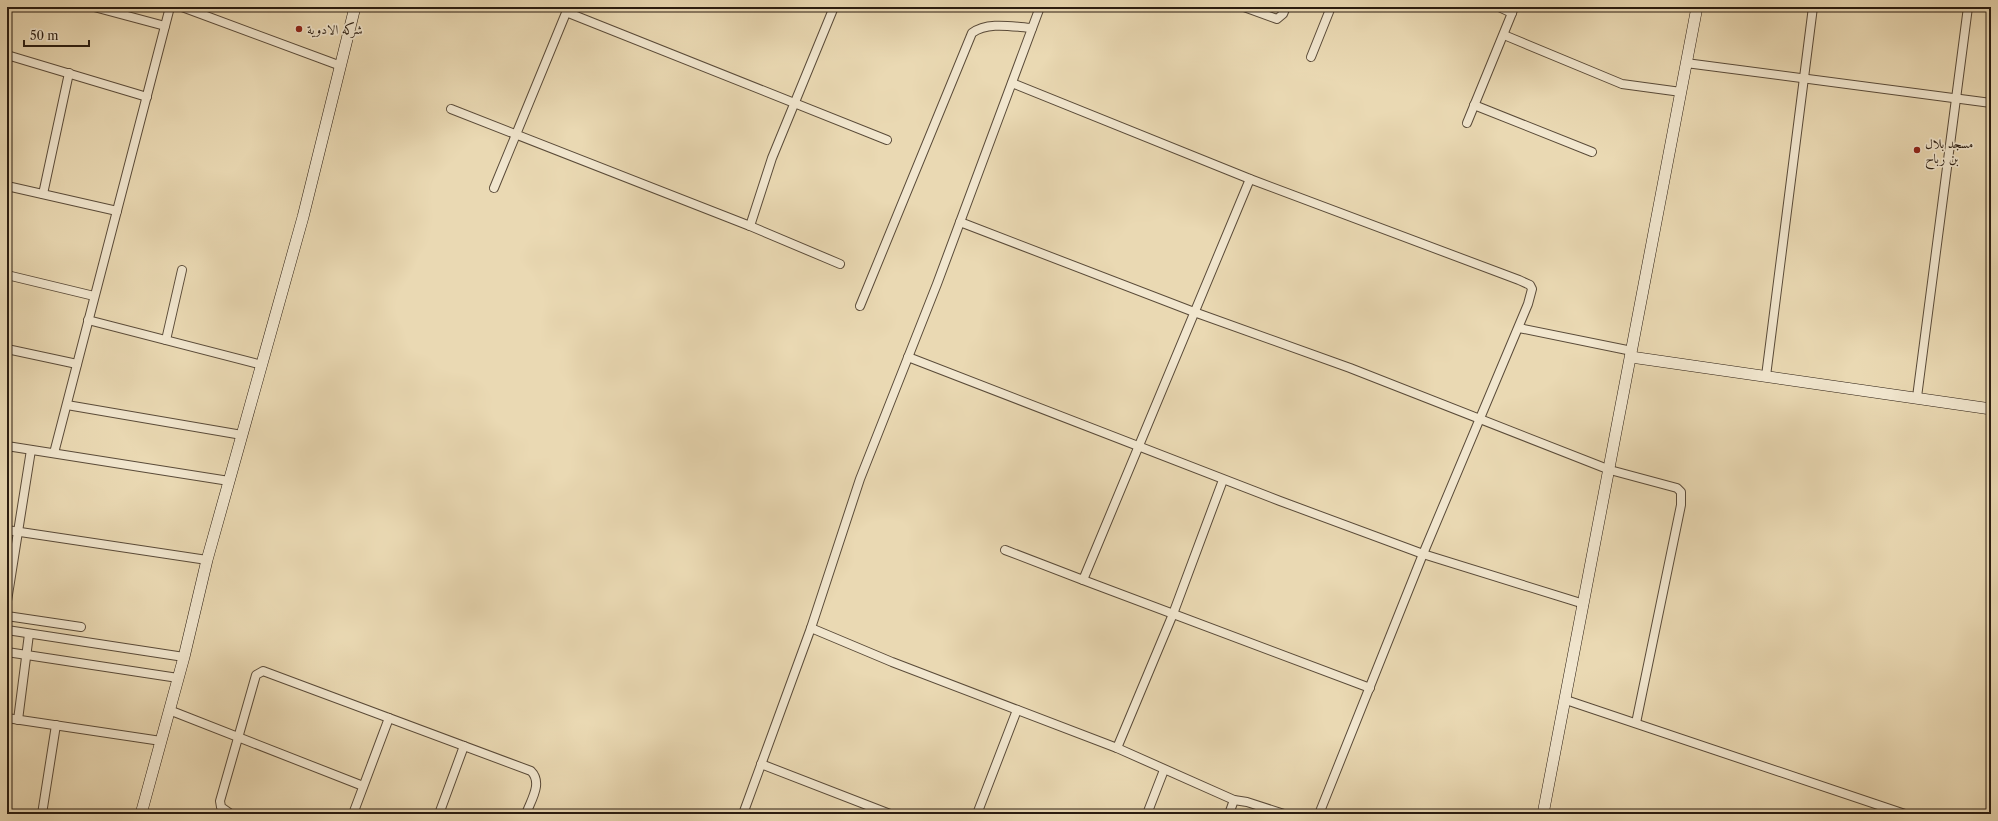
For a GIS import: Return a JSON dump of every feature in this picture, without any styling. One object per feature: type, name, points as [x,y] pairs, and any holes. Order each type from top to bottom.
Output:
[{"type":"street","points":[[94,7],[165,26]]},
{"type":"street","points":[[54,453],[170,7]]},
{"type":"street","points":[[182,7],[341,66]]},
{"type":"street","points":[[141,814],[184,657],[207,560],[262,365],[341,66],[355,7]]},
{"type":"street","points":[[750,226],[772,158],[834,7]]},
{"type":"street","points":[[743,814],[811,628],[860,479],[960,222],[1040,7]]},
{"type":"street","points":[[1244,7],[1277,19],[1284,14],[1286,7]]},
{"type":"street","points":[[1310,57],[1331,7]]},
{"type":"street","points":[[1467,123],[1513,10],[1499,7]]},
{"type":"street","points":[[1543,814],[1610,470],[1697,7]]},
{"type":"street","points":[[1766,376],[1813,7]]},
{"type":"street","points":[[1917,397],[1968,7]]},
{"type":"street","points":[[494,188],[517,135],[567,9],[887,140]]},
{"type":"street","points":[[860,306],[972,33],[979,28],[986,26],[1032,28]]},
{"type":"street","points":[[1504,35],[1622,84],[1681,92]]},
{"type":"street","points":[[7,55],[147,97]]},
{"type":"street","points":[[1686,63],[1957,98],[1991,104]]},
{"type":"street","points":[[43,194],[69,73]]},
{"type":"street","points":[[1012,83],[1250,179],[1530,285],[1532,293],[1481,419],[1423,554],[1319,814]]},
{"type":"street","points":[[1474,105],[1592,152]]},
{"type":"street","points":[[451,109],[750,226],[840,264]]},
{"type":"street","points":[[1083,580],[1250,179]]},
{"type":"street","points":[[7,186],[117,211]]},
{"type":"street","points":[[960,222],[1194,312],[1350,368],[1610,470],[1677,488],[1682,496],[1636,723]]},
{"type":"street","points":[[166,340],[182,270]]},
{"type":"street","points":[[7,275],[94,296]]},
{"type":"street","points":[[88,320],[262,365]]},
{"type":"street","points":[[1518,328],[1632,354],[1766,376],[1991,409]]},
{"type":"street","points":[[7,350],[77,364]]},
{"type":"street","points":[[908,357],[1223,480],[1423,554],[1584,604]]},
{"type":"street","points":[[66,405],[242,435]]},
{"type":"street","points":[[7,446],[229,482]]},
{"type":"street","points":[[7,601],[31,450]]},
{"type":"street","points":[[1117,748],[1173,614],[1223,480]]},
{"type":"street","points":[[7,530],[207,560]]},
{"type":"street","points":[[1005,550],[1370,688]]},
{"type":"street","points":[[7,616],[80,627]]},
{"type":"street","points":[[811,628],[899,665],[1117,748],[1234,800],[1247,802],[1284,814]]},
{"type":"street","points":[[7,630],[184,657]]},
{"type":"street","points":[[18,720],[29,634]]},
{"type":"street","points":[[7,652],[178,678]]},
{"type":"street","points":[[231,814],[222,807],[220,801],[256,674],[263,671],[531,771],[536,776],[538,783],[526,814]]},
{"type":"street","points":[[1566,700],[1905,814]]},
{"type":"street","points":[[169,710],[363,786]]},
{"type":"street","points":[[977,814],[1017,710]]},
{"type":"street","points":[[7,718],[161,741]]},
{"type":"street","points":[[353,814],[389,718]]},
{"type":"street","points":[[42,814],[56,725]]},
{"type":"street","points":[[439,814],[464,746]]},
{"type":"street","points":[[761,764],[871,811],[890,814]]},
{"type":"street","points":[[1147,814],[1164,770]]},
{"type":"street","points":[[1230,814],[1234,800]]},
{"type":"place","name":"شركه الادوية","points":[[299,29]]},
{"type":"place","name":"مسجد بلال بن رباح","points":[[1917,150]]}]
